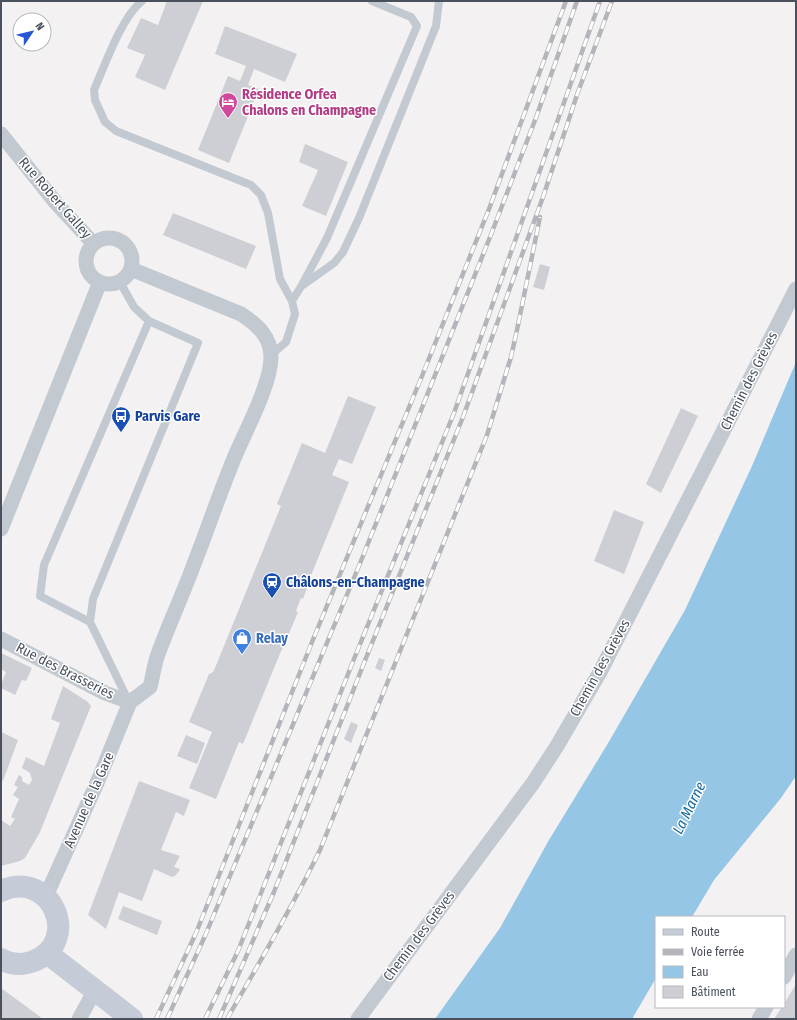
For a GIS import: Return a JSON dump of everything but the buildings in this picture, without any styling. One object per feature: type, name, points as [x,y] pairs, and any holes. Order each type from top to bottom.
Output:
[{"type":"main road","points":[[1,891],[10,887],[22,886],[35,889],[46,896],[54,906],[58,917],[59,929],[56,940],[47,953],[40,959],[28,964],[15,964],[1,959]]},
{"type":"main road","points":[[47,953],[132,1019]]},
{"type":"street","name":"Rue Robert Galley","points":[[1,134],[56,203],[93,243]]},
{"type":"street","points":[[112,237],[122,241],[130,248],[133,258],[131,269],[127,276],[120,282],[111,284],[100,282],[91,275],[86,265],[87,253],[93,243],[102,238],[112,237]]},
{"type":"street","points":[[130,702],[150,687],[158,656],[234,458],[271,368],[271,355],[268,341],[255,323],[241,314],[131,269]]},
{"type":"street","points":[[1,529],[100,282]]},
{"type":"street","name":"Chemin des Grèves","points":[[358,1019],[533,783],[557,746],[600,672],[796,289]]},
{"type":"street","name":"Rue des Brasseries","points":[[1,639],[104,693],[130,702]]},
{"type":"street","name":"Avenue de la Gare","points":[[46,896],[97,783],[130,702]]},
{"type":"street","points":[[785,975],[796,957]]},
{"type":"street","points":[[79,1019],[95,990]]},
{"type":"street","points":[[759,1019],[765,1008]]},
{"type":"lane","points":[[142,1],[137,5],[123,24],[94,90],[95,100],[105,122],[116,131],[251,185],[261,195],[268,213],[280,279],[292,301],[295,314],[286,342],[271,355]]},
{"type":"lane","points":[[292,301],[327,238],[417,26],[411,17],[372,1]]},
{"type":"lane","points":[[302,285],[334,263],[343,252],[359,218],[436,26],[439,1]]},
{"type":"lane","points":[[120,282],[134,307],[149,321],[198,344],[93,599],[90,622],[130,702]]},
{"type":"lane","points":[[90,622],[40,596],[44,565],[149,321]]},
{"type":"water","name":"La Marne","points":[[796,362],[796,776],[781,798],[714,880],[693,916],[655,916],[655,980],[632,1019],[435,1019],[500,928],[549,840],[607,745],[685,610],[752,466]]},
{"type":"railway","points":[[156,1019],[196,933],[312,642],[422,376],[489,209],[566,1]]},
{"type":"railway","points":[[167,1019],[205,936],[361,561],[492,232],[537,115],[577,1]]},
{"type":"railway","points":[[205,1019],[238,951],[454,413],[600,1]]},
{"type":"railway","points":[[219,1019],[274,892],[463,417],[543,197],[578,92],[612,1]]},
{"type":"railway","points":[[227,1019],[287,914],[320,850],[487,435],[511,357],[540,217]]},
{"type":"place","name":"Résidence Orfea Chalons en Champagne","points":[[228,119]]},
{"type":"place","name":"Parvis Gare","points":[[121,433]]},
{"type":"place","name":"Châlons-en-Champagne","points":[[272,599]]},
{"type":"place","name":"Relay","points":[[242,655]]}]
